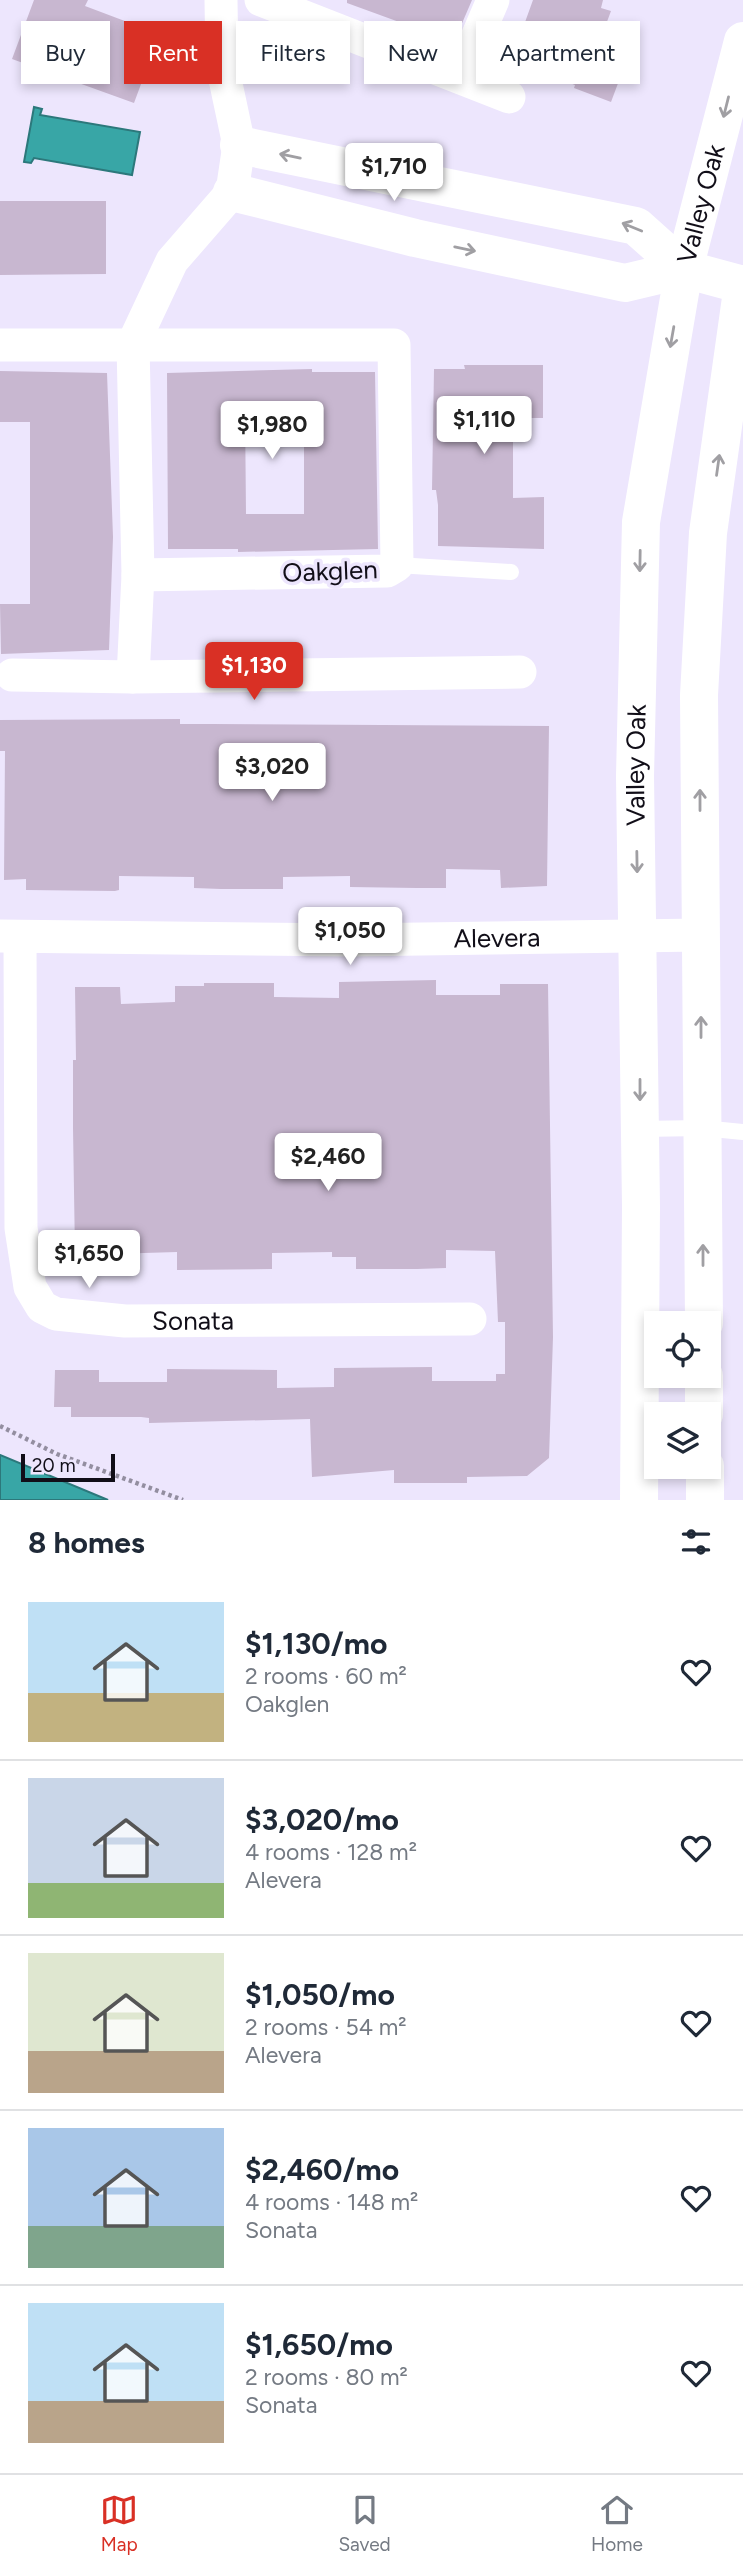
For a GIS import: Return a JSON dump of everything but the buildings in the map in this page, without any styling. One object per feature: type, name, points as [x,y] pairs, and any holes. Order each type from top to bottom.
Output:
[{"type":"street","points":[[133,677],[138,575],[133,344],[172,261],[232,192],[239,145],[222,65],[221,0]]},
{"type":"street","points":[[261,0],[364,40]]},
{"type":"street","points":[[462,72],[493,0]]},
{"type":"street","name":"Valley Oak","points":[[639,1500],[639,936],[635,776],[641,522],[684,270],[743,41]]},
{"type":"street","points":[[462,78],[509,97]]},
{"type":"street","points":[[239,145],[636,226],[684,270]]},
{"type":"street","points":[[415,238],[430,185]]},
{"type":"street","points":[[232,192],[415,238],[625,283],[684,270],[743,285],[708,533],[699,695],[704,1311]]},
{"type":"street","name":"Oakglen","points":[[0,345],[394,345],[397,565],[387,571],[138,575]]},
{"type":"street","points":[[12,675],[133,677],[520,672]]},
{"type":"street","name":"Alevera","points":[[10,936],[351,940],[701,935]]},
{"type":"street","name":"Sonata","points":[[10,936],[21,1228],[30,1287],[42,1307],[56,1314],[136,1321],[470,1319]]},
{"type":"street","points":[[705,1479],[705,1500]]},
{"type":"lane","points":[[397,565],[511,572]]},
{"type":"lane","points":[[640,1129],[702,1128],[743,1132]]},
{"type":"path","points":[[0,1426],[57,1454],[183,1500]]},
{"type":"shaded area","points":[[34,107],[42,109],[40,115],[140,132],[132,175],[34,158],[31,163],[24,162]]},
{"type":"shaded area","points":[[0,1455],[108,1500],[0,1500]]}]
